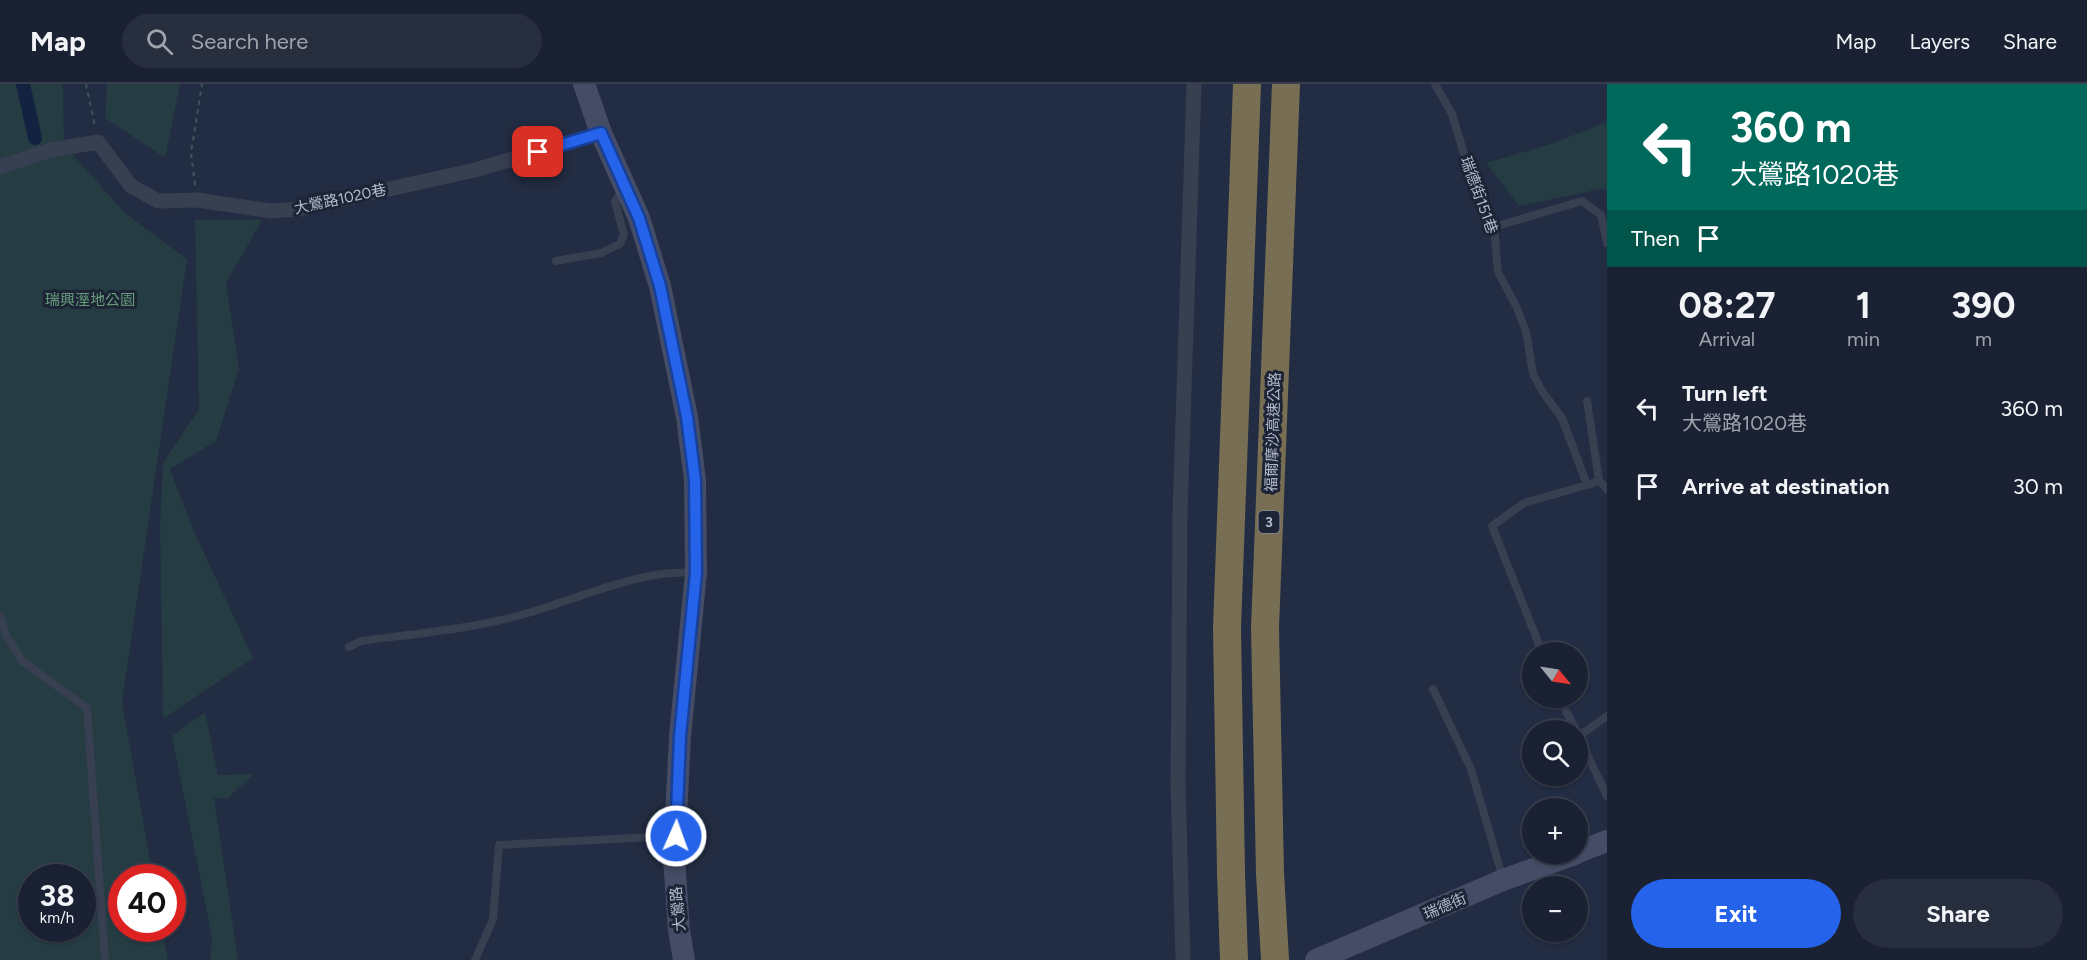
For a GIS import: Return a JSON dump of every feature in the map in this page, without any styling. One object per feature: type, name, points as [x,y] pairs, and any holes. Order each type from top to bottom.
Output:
[{"type":"highway","points":[[1234,960],[1230,862],[1227,628],[1248,84]]},
{"type":"highway","name":"福爾摩沙高速公路","points":[[1275,960],[1270,873],[1265,628],[1286,84]]},
{"type":"street","name":"大鶯路","points":[[584,84],[601,133],[641,225],[660,286],[687,417],[695,480],[696,573],[680,736],[674,858],[679,930],[684,960]]},
{"type":"street","points":[[1183,960],[1178,784],[1180,513],[1194,84]]},
{"type":"street","name":"大鶯路1020巷","points":[[98,142],[130,186],[158,201],[197,200],[271,211],[299,209],[475,170],[601,133]]},
{"type":"street","points":[[0,167],[51,150],[98,142]]},
{"type":"street","name":"瑞德街","points":[[1588,848],[1607,841]]},
{"type":"street","name":"瑞德街","points":[[1316,960],[1503,880],[1546,864]]},
{"type":"lane","name":"瑞德街151巷","points":[[1435,84],[1452,114],[1467,165],[1494,227],[1498,272],[1526,331],[1533,375],[1562,418],[1587,485]]},
{"type":"lane","points":[[556,261],[602,253],[620,244],[624,235],[615,201],[626,186]]},
{"type":"lane","points":[[1494,227],[1582,201],[1601,215],[1607,243]]},
{"type":"lane","points":[[1587,401],[1599,481],[1607,489]]},
{"type":"lane","points":[[1538,642],[1492,526],[1524,503],[1599,481]]},
{"type":"lane","points":[[349,647],[361,641],[519,616],[652,575],[676,572],[696,573]]},
{"type":"lane","points":[[0,616],[6,635],[22,661],[87,708],[105,960]]},
{"type":"lane","points":[[1433,689],[1472,769],[1503,880]]},
{"type":"lane","points":[[1588,728],[1607,716]]},
{"type":"lane","points":[[1588,755],[1607,796]]},
{"type":"lane","points":[[475,960],[493,919],[499,845],[676,836]]},
{"type":"path","points":[[86,84],[98,142]]},
{"type":"path","points":[[197,200],[191,153],[201,84]]},
{"type":"green space","name":"瑞興溼地公園","points":[[0,84],[63,84],[64,145],[126,214],[187,259],[122,702],[151,864],[108,864],[108,942],[165,942],[168,960],[0,960]]},
{"type":"green space","points":[[107,84],[180,84],[165,158],[105,118]]},
{"type":"green space","points":[[1607,122],[1607,190],[1601,189],[1519,206],[1486,163],[1551,144]]},
{"type":"green space","points":[[195,220],[262,220],[226,283],[239,369],[216,441],[170,469],[192,527],[253,658],[163,719],[160,524],[163,463],[199,409]]},
{"type":"green space","points":[[205,712],[218,775],[254,774],[227,799],[214,798],[238,960],[210,960],[212,938],[172,736]]},
{"type":"waterway","points":[[23,84],[35,138]]},
{"type":"route","points":[[538,152],[601,133],[639,218],[660,286],[687,417],[695,480],[696,573],[680,736],[676,836]]}]
